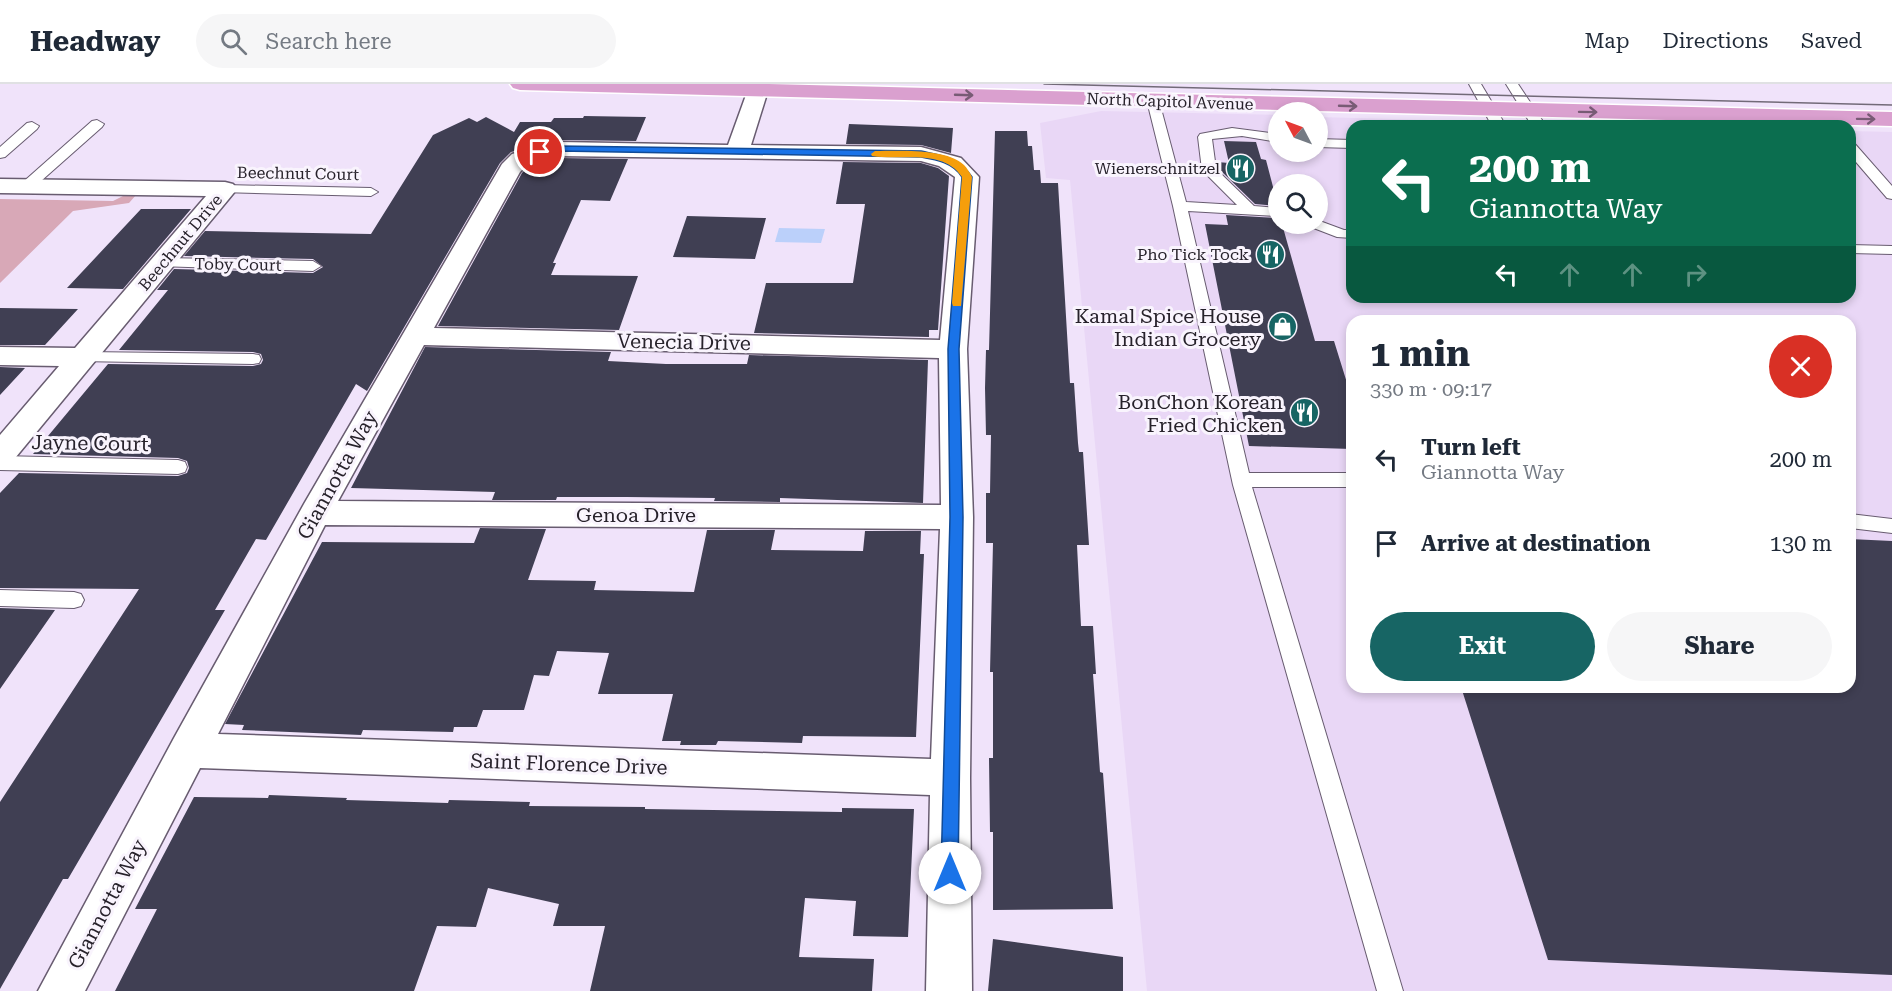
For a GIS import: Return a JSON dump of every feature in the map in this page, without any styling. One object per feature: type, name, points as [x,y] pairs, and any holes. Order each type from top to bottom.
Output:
[{"type":"main road","name":"North Capitol Avenue","points":[[520,84],[759,87],[1153,101],[1495,118],[1680,120]]},
{"type":"main road","name":"North Capitol Avenue","points":[[1856,121],[1892,119]]},
{"type":"street","points":[[737,152],[759,87]]},
{"type":"street","name":"Giannotta Way","points":[[61,991],[315,513],[510,169],[520,159],[559,148],[921,154],[941,158],[960,166],[967,177],[954,349],[957,517],[950,778],[949,991]]},
{"type":"street","name":"Beechnut Drive","points":[[0,186],[225,189]]},
{"type":"street","name":"Beechnut Drive","points":[[0,455],[225,189]]},
{"type":"street","name":"Venecia Drive","points":[[415,336],[954,349]]},
{"type":"street","points":[[0,356],[84,357]]},
{"type":"street","name":"Genoa Drive","points":[[315,513],[957,517]]},
{"type":"street","name":"Saint Florence Drive","points":[[188,750],[950,778]]},
{"type":"lane","points":[[1475,84],[1495,118]]},
{"type":"lane","points":[[1512,84],[1534,118]]},
{"type":"lane","points":[[1153,101],[1180,206],[1241,480],[1390,991]]},
{"type":"lane","points":[[27,186],[97,124]]},
{"type":"lane","points":[[0,154],[32,126]]},
{"type":"lane","points":[[1250,210],[1209,170],[1205,137],[1219,132],[1255,132],[1268,135]]},
{"type":"lane","points":[[1328,143],[1346,144]]},
{"type":"lane","points":[[1856,160],[1892,195]]},
{"type":"lane","name":"Beechnut Court","points":[[225,189],[371,192]]},
{"type":"lane","points":[[1180,206],[1268,211]]},
{"type":"lane","points":[[1328,229],[1346,234]]},
{"type":"lane","points":[[1856,249],[1892,250]]},
{"type":"lane","name":"Toby Court","points":[[163,263],[313,266]]},
{"type":"lane","points":[[84,357],[253,359]]},
{"type":"lane","name":"Jayne Court","points":[[0,463],[178,467]]},
{"type":"lane","points":[[1241,480],[1346,480]]},
{"type":"lane","points":[[1856,522],[1892,526]]},
{"type":"lane","points":[[0,598],[74,600]]},
{"type":"shaded area","points":[[1101,111],[1268,115],[1268,162],[1328,162],[1328,117],[1432,120],[1346,120],[1346,303],[1856,303],[1856,131],[1892,132],[1892,991],[1147,991],[1070,180],[1046,178],[1040,123]]},
{"type":"shaded area","points":[[125,195],[136,195],[129,203],[73,211],[0,283],[0,199],[113,201]]},
{"type":"water","points":[[779,228],[825,229],[821,243],[775,242]]},
{"type":"building","points":[[584,116],[646,117],[636,141],[558,140],[511,152],[500,163],[367,391],[356,384],[266,540],[256,539],[215,610],[225,610],[68,879],[63,879],[0,989],[0,802],[139,589],[0,588],[0,493],[19,473],[178,476],[187,473],[189,468],[187,461],[178,458],[33,454],[108,364],[253,366],[261,364],[263,360],[261,354],[253,352],[119,350],[168,290],[157,290],[174,269],[313,273],[323,267],[313,259],[184,256],[205,231],[371,234],[433,135],[469,118],[477,122],[486,117],[514,132],[520,122],[551,122],[554,118],[583,118]]},
{"type":"building","points":[[849,124],[953,128],[951,153],[921,145],[846,144]]},
{"type":"building","points":[[995,131],[1027,131],[1028,146],[1032,146],[1034,170],[1040,170],[1041,183],[1058,183],[1070,383],[1074,383],[1079,452],[1083,452],[1089,545],[1077,545],[1081,626],[1093,626],[1096,674],[1093,674],[1113,909],[993,910],[993,832],[990,832],[989,758],[993,758],[993,672],[990,672],[993,543],[986,543],[986,493],[990,493],[991,435],[986,435],[985,388],[986,350],[989,350]]},
{"type":"building","name":"Wienerschnitzel","points":[[1224,141],[1256,142],[1261,159],[1266,160],[1270,174],[1268,205],[1255,204],[1218,168],[1217,162],[1229,163]]},
{"type":"building","points":[[559,158],[628,159],[610,201],[581,200],[553,263],[556,263],[551,275],[638,276],[619,330],[438,326],[522,173],[529,166]]},
{"type":"building","points":[[843,162],[921,163],[938,168],[949,176],[938,330],[929,330],[929,337],[754,333],[766,283],[853,283],[865,204],[836,204]]},
{"type":"building","points":[[141,209],[191,209],[123,289],[67,288]]},
{"type":"building","points":[[1226,215],[1268,217],[1268,234],[1285,234],[1315,341],[1334,341],[1346,380],[1346,449],[1249,446],[1205,224],[1228,225]]},
{"type":"building","points":[[687,216],[766,218],[755,259],[673,257]]},
{"type":"building","points":[[0,308],[78,309],[45,345],[0,345]]},
{"type":"building","points":[[425,347],[611,352],[608,361],[666,364],[747,364],[749,355],[928,360],[923,503],[780,498],[780,502],[714,501],[715,498],[627,497],[492,500],[495,492],[351,488]]},
{"type":"building","points":[[0,367],[25,368],[0,395]]},
{"type":"building","points":[[480,528],[546,529],[528,580],[596,581],[594,590],[694,592],[707,530],[775,530],[771,550],[863,551],[865,531],[921,531],[920,554],[924,554],[916,737],[803,736],[802,743],[718,741],[716,745],[680,745],[681,741],[662,741],[673,694],[598,694],[609,653],[557,651],[549,676],[534,675],[524,710],[483,710],[477,727],[454,727],[453,732],[363,730],[361,735],[242,730],[244,725],[225,724],[322,542],[474,543]]},
{"type":"building","points":[[1856,539],[1892,541],[1892,975],[1548,960],[1463,693],[1856,693]]},
{"type":"building","points":[[0,608],[55,610],[0,689]]},
{"type":"building","points":[[269,795],[448,803],[449,800],[530,802],[529,806],[645,807],[645,809],[842,812],[842,808],[914,809],[908,937],[853,936],[856,901],[805,898],[799,957],[874,959],[872,991],[590,991],[605,926],[553,926],[559,904],[488,888],[476,927],[437,926],[414,991],[115,991],[157,909],[135,909],[194,797],[268,798]]},
{"type":"building","points":[[993,939],[1123,957],[1123,991],[988,991]]},
{"type":"tram line","points":[[1044,84],[1892,105]]},
{"type":"slow traffic","points":[[875,154],[921,154],[941,158],[960,166],[967,177],[957,303]]},
{"type":"place","name":"Wienerschnitzel","points":[[1241,168]]},
{"type":"place","name":"Pho Tick Tock","points":[[1270,254]]},
{"type":"place","name":"Kamal Spice House Indian Grocery","points":[[1282,327]]},
{"type":"place","name":"BonChon Korean Fried Chicken","points":[[1304,413]]},
{"type":"route","points":[[540,152],[559,148],[921,154],[941,158],[960,166],[967,177],[954,349],[957,517],[950,778],[950,873]]}]
